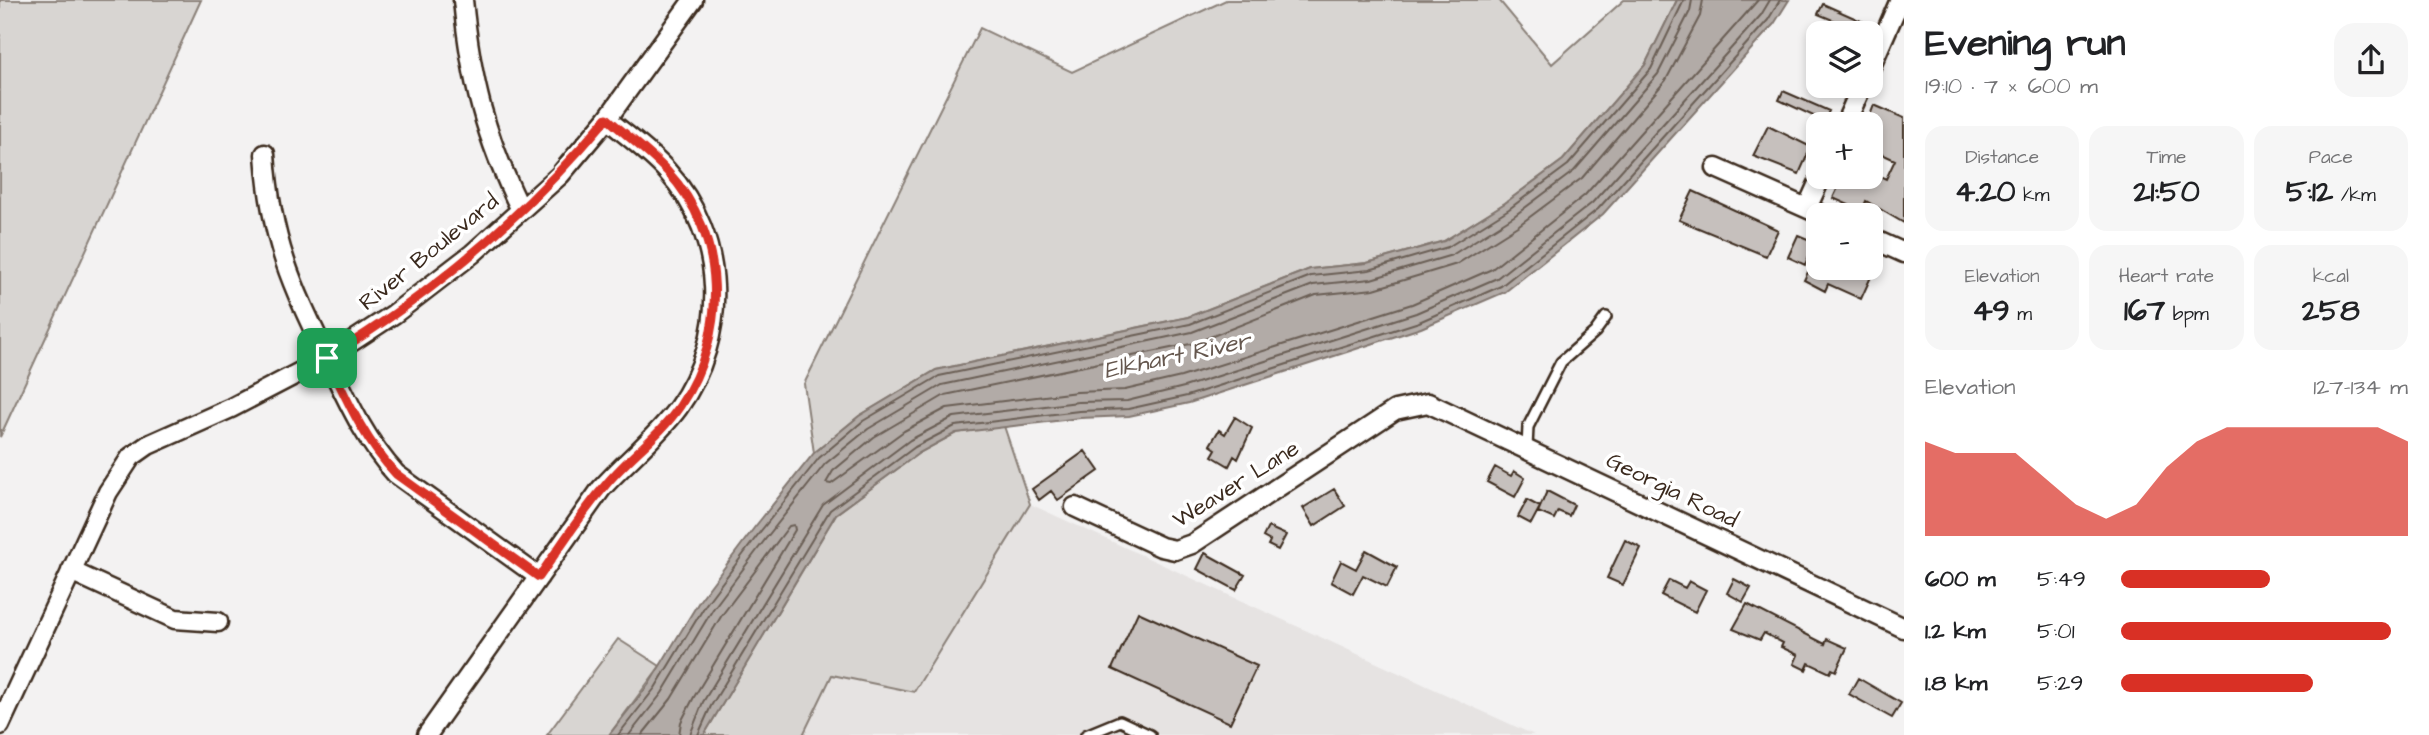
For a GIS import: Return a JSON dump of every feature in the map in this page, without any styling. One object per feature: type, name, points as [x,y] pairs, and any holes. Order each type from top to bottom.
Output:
[{"type":"street","points":[[464,0],[467,39],[483,123],[495,157],[521,210]]},
{"type":"street","name":"River Boulevard","points":[[0,725],[108,492],[131,457],[166,436],[231,408],[327,358],[437,284],[559,175],[607,118],[693,0]]},
{"type":"street","points":[[1883,39],[1900,0]]},
{"type":"street","points":[[428,735],[601,489],[623,464],[660,431],[679,407],[696,380],[713,325],[713,267],[701,219],[667,170],[607,118]]},
{"type":"street","points":[[265,154],[268,204],[275,235],[298,298],[360,427],[378,454],[396,474],[539,577]]},
{"type":"street","points":[[1716,168],[1806,208]]},
{"type":"street","points":[[1883,243],[1904,253]]},
{"type":"street","name":"Georgia Road","points":[[1416,403],[1439,406],[1904,628]]},
{"type":"street","name":"Weaver Lane","points":[[1075,507],[1161,547],[1175,550],[1192,544],[1395,410],[1416,403]]},
{"type":"street","points":[[71,571],[175,619],[218,622]]},
{"type":"lane","points":[[1527,448],[1528,427],[1561,362],[1595,332],[1606,317]]},
{"type":"lane","points":[[1086,735],[1120,721],[1150,735]]},
{"type":"shaded area","points":[[0,0],[201,0],[0,437]]},
{"type":"shaded area","points":[[1226,0],[1499,0],[1552,64],[1624,0],[1677,0],[1645,65],[1563,160],[1505,203],[1444,241],[1367,263],[1310,269],[1188,317],[936,370],[859,416],[814,453],[804,384],[980,28],[1072,72]]},
{"type":"shaded area","points":[[1004,426],[1030,504],[914,692],[832,675],[803,735],[704,735],[836,514],[919,453],[956,433]]},
{"type":"shaded area","points":[[1030,504],[1534,735],[803,735],[832,675],[914,691]]},
{"type":"shaded area","points":[[618,639],[660,666],[609,735],[547,735]]},
{"type":"water","name":"Elkhart River","points":[[1677,0],[1789,0],[1774,24],[1603,214],[1505,292],[1421,328],[1189,403],[1129,416],[1080,418],[956,433],[919,453],[836,514],[704,735],[609,735],[649,684],[700,600],[754,528],[814,453],[859,416],[936,370],[1188,317],[1310,269],[1367,263],[1444,241],[1505,203],[1563,160],[1645,65]]},
{"type":"building","points":[[1823,4],[1861,21],[1835,21],[1818,14]]},
{"type":"building","points":[[1783,91],[1829,111],[1806,113],[1779,100]]},
{"type":"building","points":[[1874,105],[1904,118],[1904,223],[1883,211],[1883,203],[1844,203],[1833,198],[1837,189],[1883,189],[1883,178],[1886,179],[1895,160],[1883,154],[1883,112],[1871,112]]},
{"type":"building","points":[[1768,126],[1806,145],[1806,158],[1799,174],[1753,156]]},
{"type":"building","points":[[1693,191],[1778,230],[1766,256],[1679,220]]},
{"type":"building","points":[[1798,235],[1806,238],[1805,265],[1788,257]]},
{"type":"building","points":[[1806,276],[1806,280],[1870,280],[1861,299],[1828,284],[1825,291],[1804,280]]},
{"type":"building","points":[[1235,417],[1252,428],[1238,459],[1234,456],[1229,466],[1212,456],[1216,449],[1210,445],[1219,430],[1225,434]]},
{"type":"building","points":[[1085,451],[1099,471],[1058,500],[1051,491],[1039,500],[1032,489]]},
{"type":"building","points":[[1495,467],[1511,476],[1514,471],[1525,478],[1515,497],[1487,482]]},
{"type":"building","points":[[1334,489],[1345,506],[1314,526],[1303,508]]},
{"type":"building","points":[[1547,491],[1574,505],[1569,516],[1558,511],[1554,519],[1538,512]]},
{"type":"building","points":[[1527,500],[1540,507],[1531,524],[1518,517]]},
{"type":"building","points":[[1268,527],[1286,535],[1278,550],[1268,545],[1270,541],[1263,537]]},
{"type":"building","points":[[1625,540],[1641,548],[1623,585],[1607,578]]},
{"type":"building","points":[[1366,550],[1397,567],[1387,587],[1363,575],[1353,594],[1331,582],[1341,561],[1356,569]]},
{"type":"building","points":[[1205,553],[1245,575],[1236,590],[1197,569]]},
{"type":"building","points":[[1734,579],[1751,588],[1743,602],[1727,593]]},
{"type":"building","points":[[1669,580],[1685,588],[1689,581],[1706,590],[1695,612],[1661,595]]},
{"type":"building","points":[[1747,604],[1825,644],[1827,639],[1847,648],[1836,671],[1832,669],[1830,673],[1809,663],[1806,670],[1794,664],[1798,655],[1781,647],[1783,643],[1764,633],[1760,640],[1733,629]]},
{"type":"building","points":[[1138,612],[1257,666],[1230,723],[1112,669]]},
{"type":"building","points":[[1858,678],[1901,703],[1892,718],[1849,694]]},
{"type":"route","points":[[607,118],[667,170],[701,219],[713,267],[715,296],[713,325],[707,352],[696,380],[660,431],[623,464],[601,489],[539,577],[396,474],[378,454],[360,427],[327,358],[437,284],[472,254],[559,175],[607,118]]}]
